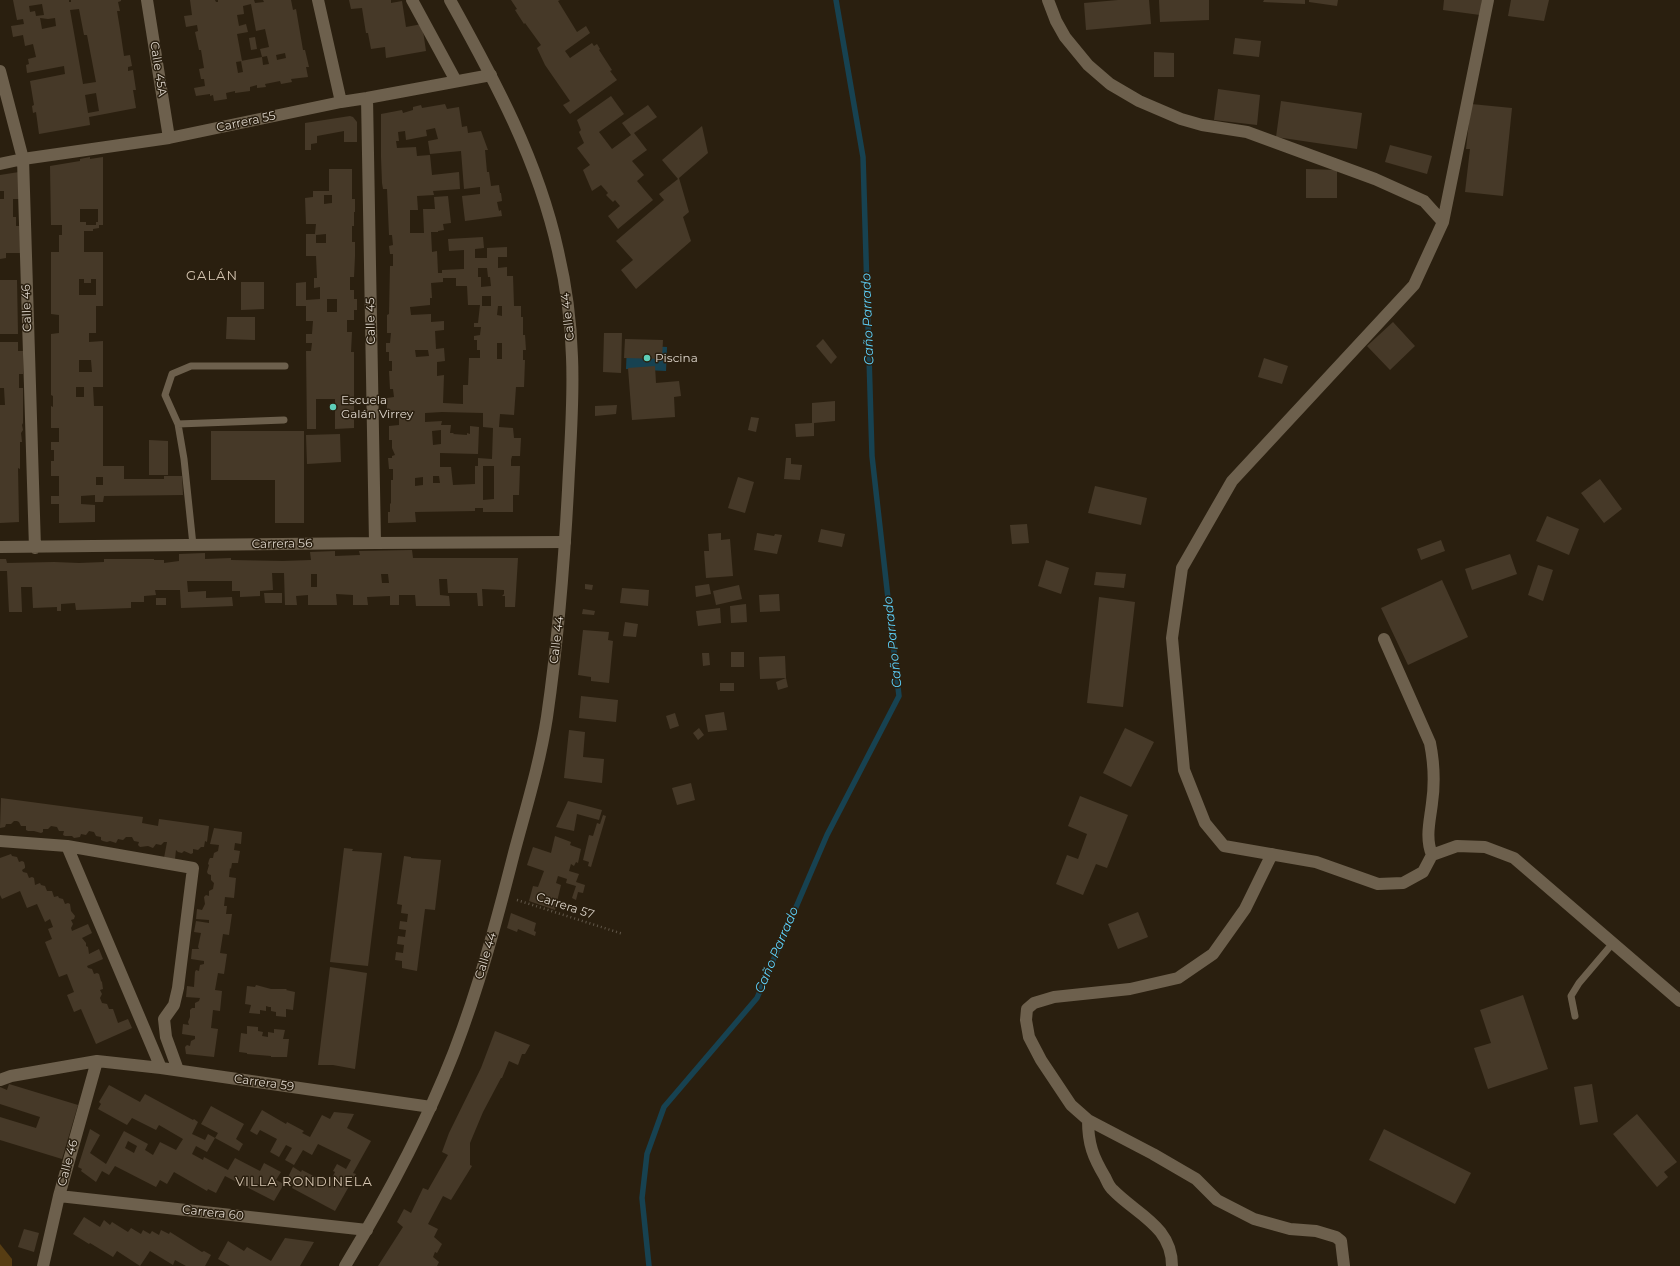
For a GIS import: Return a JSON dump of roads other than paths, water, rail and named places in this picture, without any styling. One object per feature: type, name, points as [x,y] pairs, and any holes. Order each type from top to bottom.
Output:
[{"type":"street","name":"Calle 45A","points":[[147,0],[169,138]]},
{"type":"street","points":[[318,0],[341,102]]},
{"type":"street","points":[[412,0],[456,81]]},
{"type":"street","name":"Calle 44","points":[[345,1266],[367,1230],[411,1149],[455,1051],[472,1002],[503,896],[537,770],[547,718],[561,603],[572,364],[570,322],[565,287],[558,252],[539,183],[524,144],[490,75],[450,0]]},
{"type":"street","points":[[1048,0],[1056,21],[1065,37],[1080,56],[1101,77],[1139,101],[1159,111],[1188,121],[1224,129],[1247,132],[1375,179],[1424,201],[1443,222]]},
{"type":"street","points":[[1488,0],[1443,222],[1414,285],[1232,482],[1182,568],[1172,638],[1184,770],[1205,823],[1224,846],[1316,862],[1378,884],[1403,882],[1423,872],[1432,855],[1457,846],[1485,846],[1514,858],[1680,1001]]},
{"type":"street","name":"Calle 46","points":[[0,71],[23,158],[35,548]]},
{"type":"street","name":"Carrera 55","points":[[0,164],[23,158],[169,138],[341,102],[490,75]]},
{"type":"street","name":"Calle 45","points":[[367,98],[374,543]]},
{"type":"street","name":"Carrera 56","points":[[0,547],[35,548],[565,542]]},
{"type":"street","points":[[1384,639],[1430,743],[1434,760],[1432,802],[1427,835],[1428,846],[1432,855]]},
{"type":"street","points":[[0,841],[67,846],[193,868],[178,988],[174,1005],[164,1019],[166,1037],[178,1070]]},
{"type":"street","points":[[67,846],[161,1068]]},
{"type":"street","points":[[1272,854],[1246,909],[1213,954],[1178,978],[1130,989],[1054,996],[1034,1003],[1027,1010],[1026,1020],[1029,1037],[1041,1060],[1071,1105],[1088,1120],[1190,1175],[1217,1200],[1254,1219],[1290,1229],[1316,1232],[1336,1237],[1341,1241],[1344,1266]]},
{"type":"street","name":"Calle 46","points":[[43,1266],[59,1196],[97,1061]]},
{"type":"street","name":"Carrera 59","points":[[0,1080],[11,1076],[97,1061],[178,1070],[431,1107]]},
{"type":"street","points":[[1088,1120],[1088,1137],[1093,1158],[1112,1189],[1140,1212],[1163,1235],[1170,1246],[1172,1266]]},
{"type":"street","name":"Carrera 60","points":[[59,1196],[367,1230]]},
{"type":"lane","points":[[193,546],[184,459],[178,424],[165,395],[172,374],[191,366],[285,366]]},
{"type":"lane","points":[[178,424],[284,420]]},
{"type":"lane","points":[[1575,1016],[1571,996],[1579,983],[1613,943]]},
{"type":"water","name":"Piscina","points":[[627,345],[667,347],[666,371],[626,369]]},
{"type":"waterway","name":"Caño Parrado","points":[[649,1266],[642,1198],[647,1154],[664,1107],[757,998],[827,835],[899,696],[872,456],[863,157],[836,0]]},
{"type":"place","name":"Piscina","points":[[647,358]]},
{"type":"place","name":"Escuela Galán Virrey","points":[[333,407]]},
{"type":"district","name":"GALÁN","points":[[212,276]]},
{"type":"district","name":"VILLA RONDINELA","points":[[304,1182]]}]
